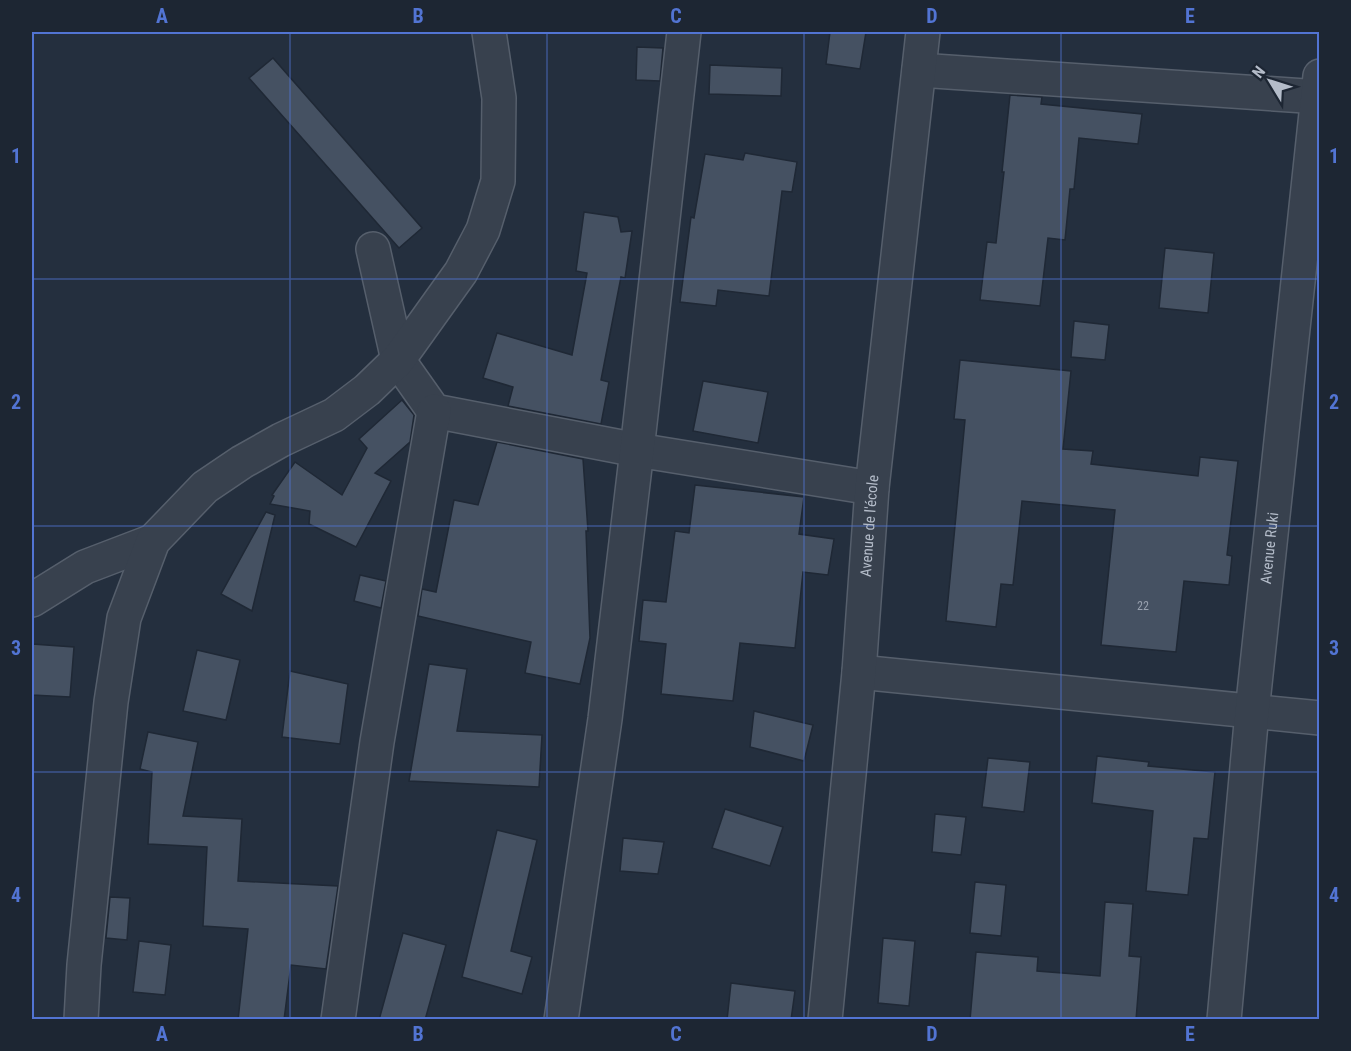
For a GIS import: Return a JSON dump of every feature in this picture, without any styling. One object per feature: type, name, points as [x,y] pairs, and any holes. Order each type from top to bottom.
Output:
[{"type":"street","points":[[81,1020],[84,964],[111,702],[124,618],[153,542],[205,487],[242,462],[281,440],[334,415],[367,390],[398,360],[461,272],[483,230],[498,181],[499,98],[489,32]]},
{"type":"street","points":[[561,1020],[605,719],[684,32]]},
{"type":"street","name":"Avenue de l'école","points":[[825,1020],[859,672],[872,488],[923,32]]},
{"type":"street","points":[[920,70],[1319,90]]},
{"type":"street","name":"Avenue Ruki","points":[[1224,1020],[1252,712],[1319,90]]},
{"type":"street","points":[[373,249],[398,360],[434,411],[637,450],[872,488]]},
{"type":"street","points":[[338,1020],[377,742],[434,411]]},
{"type":"street","points":[[32,600],[85,567],[153,542]]},
{"type":"street","points":[[859,672],[1320,718]]},
{"type":"building","points":[[830,32],[866,32],[860,69],[826,64]]},
{"type":"building","points":[[637,47],[663,48],[660,81],[636,80]]},
{"type":"building","points":[[273,58],[422,228],[399,248],[249,78]]},
{"type":"building","points":[[710,65],[782,68],[781,96],[709,94]]},
{"type":"building","points":[[1010,95],[1042,97],[1041,104],[1142,114],[1138,144],[1079,138],[1074,189],[1070,189],[1065,240],[1048,238],[1040,306],[980,300],[987,242],[996,243]]},
{"type":"building","points":[[745,153],[797,162],[792,192],[782,191],[769,296],[718,290],[716,306],[680,302],[691,217],[694,218],[705,154],[743,160]]},
{"type":"building","points":[[584,212],[618,217],[621,232],[632,231],[625,278],[621,277],[601,380],[609,382],[601,424],[508,406],[513,387],[483,378],[497,333],[572,355],[587,273],[576,271]]},
{"type":"building","points":[[1165,248],[1214,253],[1208,313],[1159,308]]},
{"type":"building","points":[[1074,321],[1109,325],[1105,360],[1071,357]]},
{"type":"building","points":[[960,360],[1071,371],[1063,449],[1093,451],[1091,464],[1198,476],[1200,457],[1238,461],[1227,555],[1232,556],[1229,585],[1184,581],[1176,652],[1101,645],[1115,510],[1022,501],[1013,585],[1001,584],[996,627],[946,621],[965,420],[954,419]]},
{"type":"building","points":[[703,381],[768,392],[758,443],[693,431]]},
{"type":"building","points":[[402,400],[414,415],[410,442],[375,473],[391,481],[356,547],[309,524],[310,511],[270,504],[274,496],[272,495],[295,462],[342,495],[367,448],[359,439]]},
{"type":"building","points":[[497,442],[583,459],[588,531],[586,531],[590,638],[580,684],[525,673],[531,642],[418,616],[422,589],[436,592],[454,500],[478,505]]},
{"type":"building","points":[[695,485],[804,497],[799,534],[834,539],[828,575],[803,572],[795,648],[740,643],[733,701],[661,694],[666,644],[639,641],[643,600],[666,602],[675,531],[689,533]]},
{"type":"building","points":[[266,512],[275,515],[252,611],[221,594]]},
{"type":"building","points":[[360,575],[386,581],[381,608],[354,601]]},
{"type":"building","points":[[32,644],[74,647],[70,697],[32,695]]},
{"type":"building","points":[[197,650],[240,660],[226,720],[183,711]]},
{"type":"building","points":[[429,664],[467,669],[457,731],[542,735],[539,787],[409,781]]},
{"type":"building","points":[[290,671],[348,684],[340,744],[282,737]]},
{"type":"building","points":[[754,711],[813,725],[804,761],[750,747]]},
{"type":"building","points":[[148,732],[198,742],[183,816],[242,819],[238,881],[338,886],[326,969],[291,965],[284,1020],[238,1020],[248,929],[203,926],[207,847],[148,844],[152,772],[140,769]]},
{"type":"building","points":[[1097,756],[1149,762],[1148,766],[1215,772],[1208,839],[1194,838],[1188,895],[1146,891],[1153,811],[1092,803]]},
{"type":"building","points":[[988,758],[1030,762],[1024,812],[982,807]]},
{"type":"building","points":[[725,809],[783,827],[770,866],[712,848]]},
{"type":"building","points":[[935,814],[966,817],[961,855],[932,852]]},
{"type":"building","points":[[497,830],[537,840],[511,951],[532,957],[522,994],[462,977]]},
{"type":"building","points":[[623,838],[664,842],[658,874],[620,871]]},
{"type":"building","points":[[975,882],[1006,885],[1001,936],[970,933]]},
{"type":"building","points":[[110,897],[130,898],[127,940],[106,938]]},
{"type":"building","points":[[1105,902],[1133,904],[1129,956],[1141,957],[1136,1020],[970,1020],[976,952],[1038,957],[1037,971],[1100,976]]},
{"type":"building","points":[[403,933],[446,945],[425,1020],[379,1020]]},
{"type":"building","points":[[883,938],[915,941],[909,1006],[878,1003]]},
{"type":"building","points":[[139,941],[171,945],[165,995],[133,992]]},
{"type":"building","points":[[731,983],[795,991],[791,1020],[727,1020]]}]
